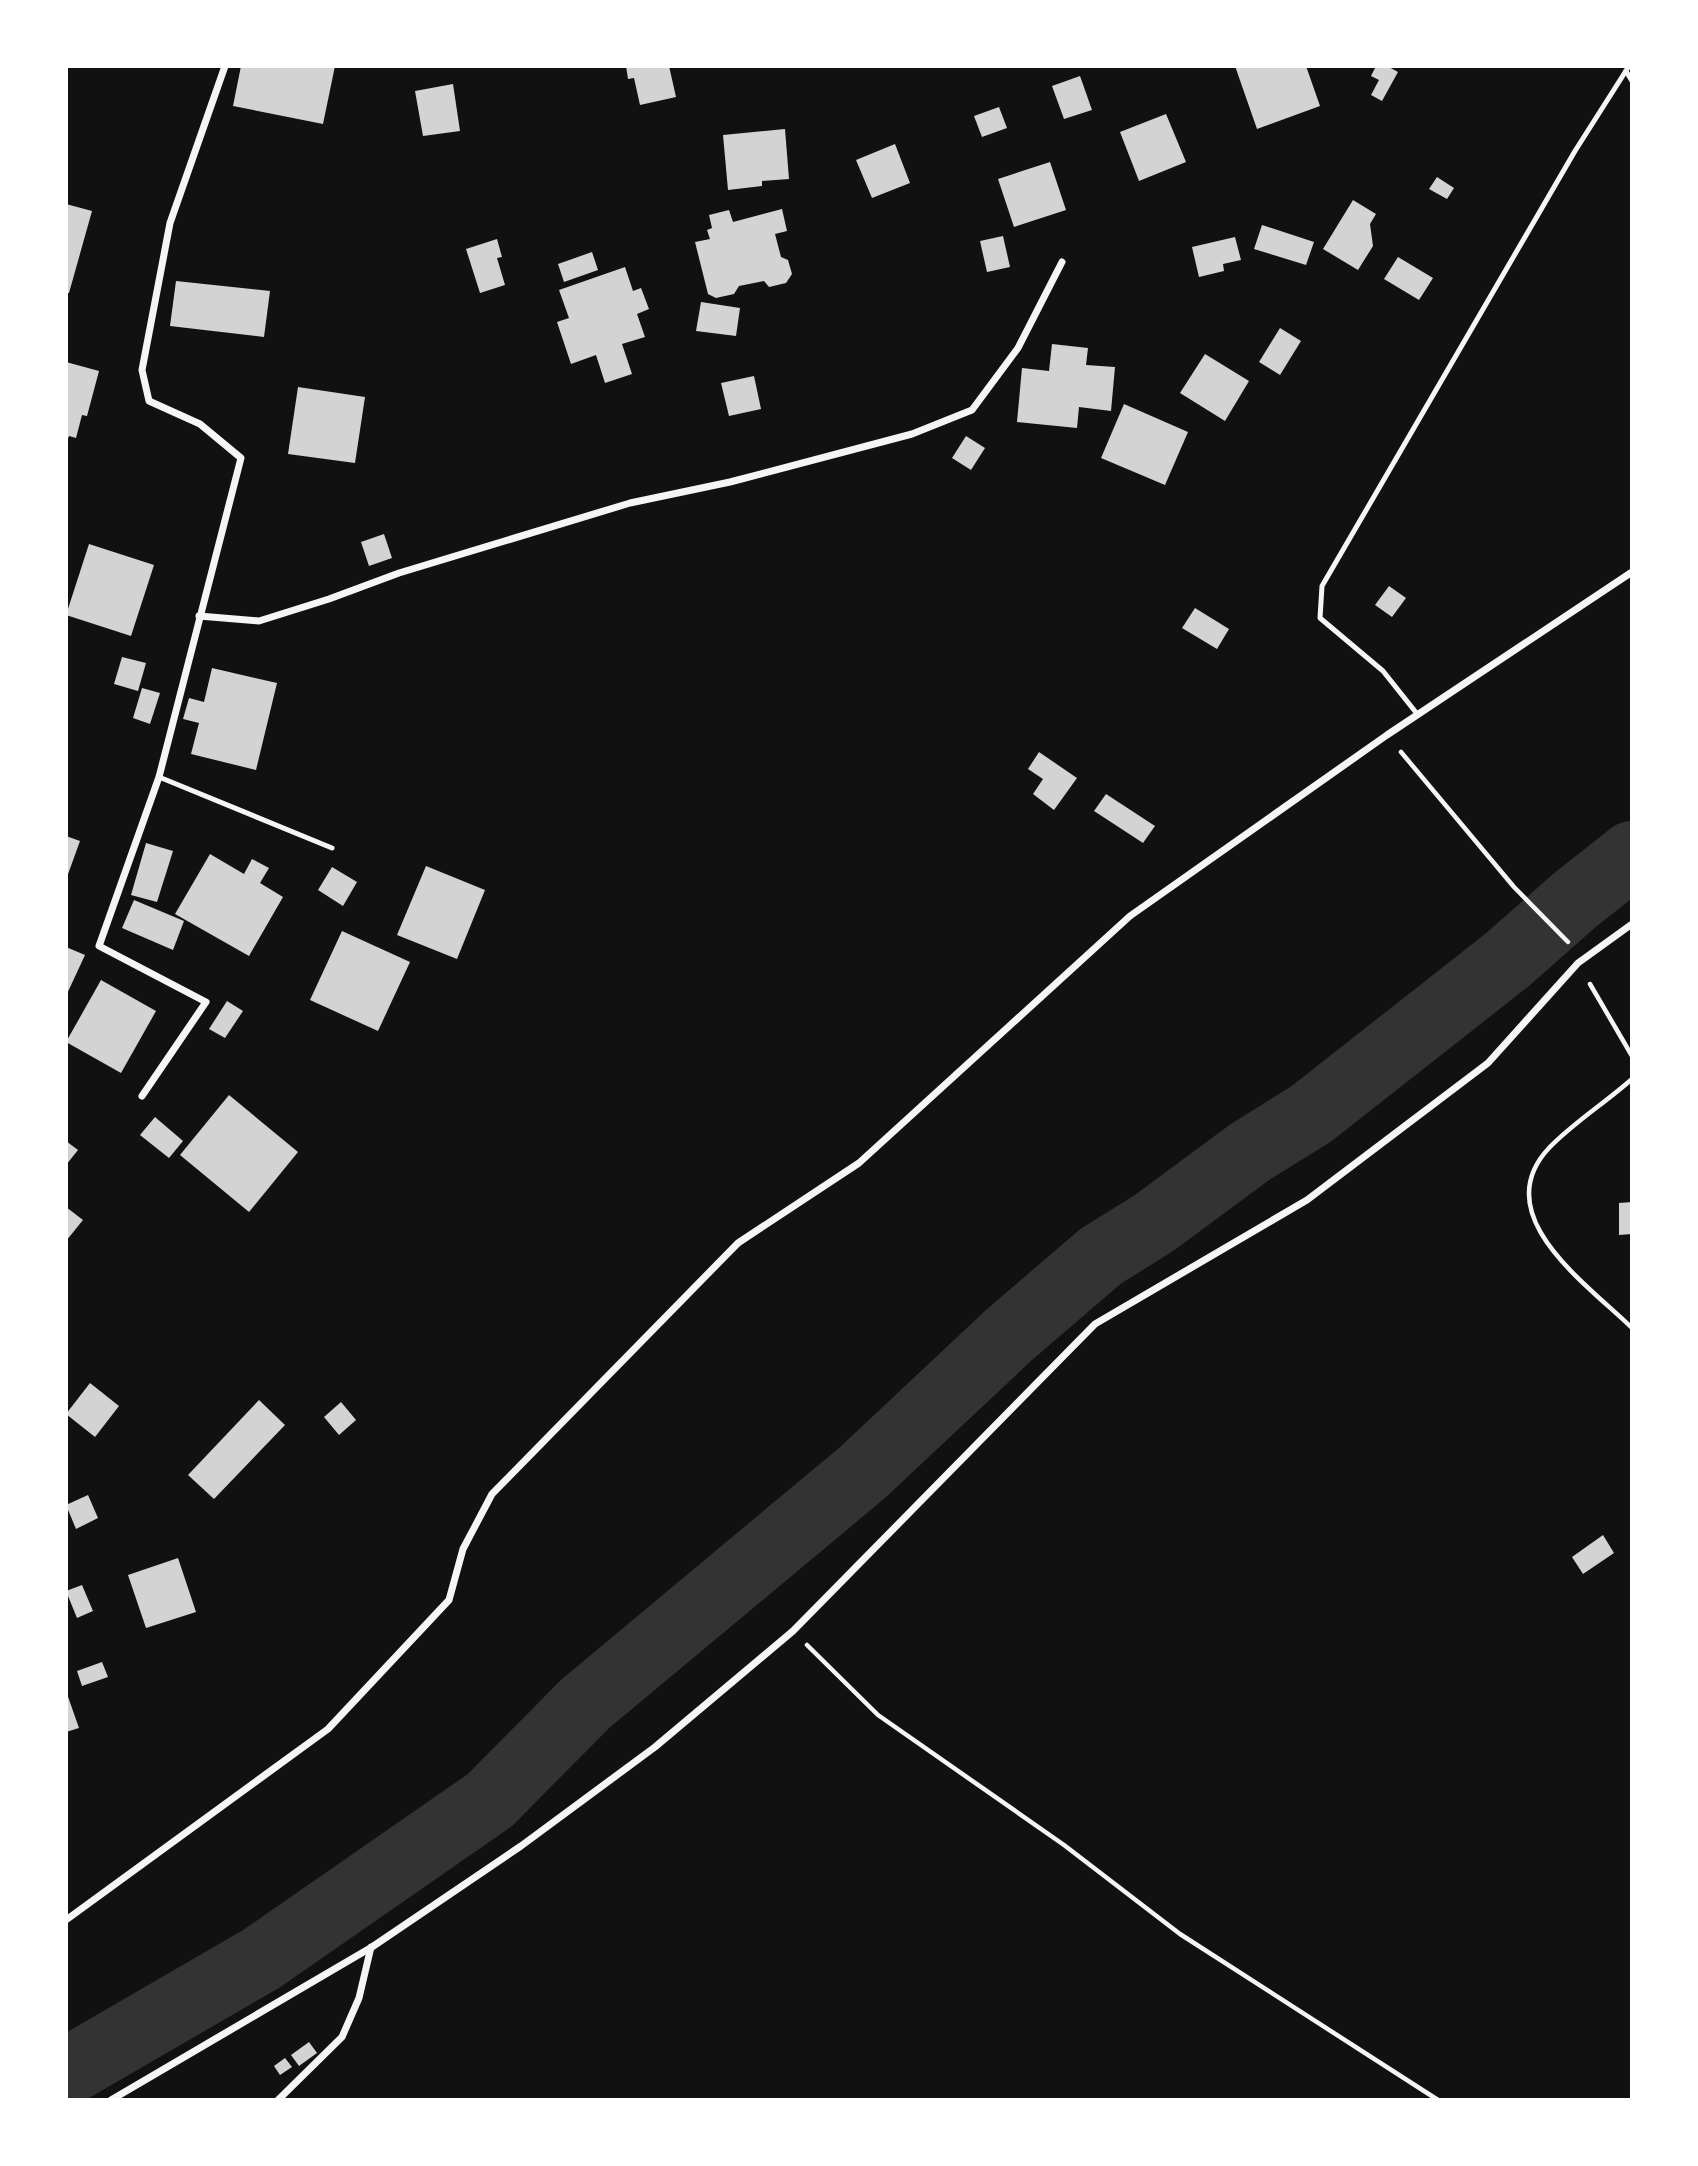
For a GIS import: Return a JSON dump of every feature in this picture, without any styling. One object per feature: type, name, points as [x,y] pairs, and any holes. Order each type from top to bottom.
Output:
[{"type":"street","points":[[142,1096],[206,1002],[99,946],[159,777],[241,457],[200,424],[149,401],[142,370],[170,223],[225,66]]},
{"type":"street","points":[[199,616],[259,621],[398,573],[630,503],[730,482],[886,440],[972,410],[1018,348],[1062,262]]},
{"type":"street","points":[[66,1920],[328,1730],[449,1600],[463,1549],[492,1494],[738,1243],[859,1163],[1130,916],[1387,735],[1632,572]]},
{"type":"street","points":[[111,2099],[372,1947],[521,1846],[655,1747],[793,1630],[1095,1324],[1307,1200],[1488,1063],[1578,963],[1632,924]]},
{"type":"street","points":[[278,2099],[342,2037],[359,1998],[372,1947]]},
{"type":"lane","points":[[1627,69],[1632,81]]},
{"type":"lane","points":[[1418,715],[1384,671],[1320,618],[1322,586],[1575,151],[1627,69]]},
{"type":"lane","points":[[159,777],[332,848]]},
{"type":"path","points":[[1387,735],[1514,887],[1568,943]]},
{"type":"path","points":[[1578,963],[1632,1056]]},
{"type":"path","points":[[1632,1079],[1549,1149],[1531,1174],[1528,1206],[1544,1243],[1632,1328]]},
{"type":"path","points":[[793,1630],[877,1715],[1064,1845],[1180,1934],[1438,2099]]},
{"type":"building","points":[[241,66],[335,66],[323,124],[233,106]]},
{"type":"building","points":[[626,66],[669,66],[676,97],[640,105],[634,78],[628,79]]},
{"type":"building","points":[[1235,66],[1306,66],[1320,106],[1257,129]]},
{"type":"building","points":[[1376,66],[1387,66],[1398,72],[1382,101],[1371,95],[1379,80],[1371,76]]},
{"type":"building","points":[[1080,76],[1092,110],[1064,119],[1052,86]]},
{"type":"building","points":[[453,84],[460,131],[423,136],[415,91]]},
{"type":"building","points":[[999,107],[1007,128],[982,137],[974,116]]},
{"type":"building","points":[[1166,114],[1186,162],[1139,181],[1120,132]]},
{"type":"building","points":[[785,129],[789,179],[762,181],[762,186],[728,190],[723,135]]},
{"type":"building","points":[[895,144],[910,183],[872,198],[856,160]]},
{"type":"building","points":[[1050,162],[1066,210],[1014,227],[998,179]]},
{"type":"building","points":[[1437,177],[1454,188],[1447,199],[1429,189]]},
{"type":"building","points":[[1353,200],[1376,214],[1370,224],[1373,246],[1358,270],[1323,249]]},
{"type":"building","points":[[66,204],[92,211],[69,293],[66,293]]},
{"type":"building","points":[[782,209],[787,231],[775,234],[781,257],[788,260],[792,274],[786,283],[769,287],[764,281],[739,286],[734,294],[716,298],[708,294],[695,242],[710,239],[707,230],[712,228],[709,215],[729,210],[733,222]]},
{"type":"building","points":[[1262,225],[1314,242],[1306,265],[1254,249]]},
{"type":"building","points":[[1003,236],[1010,267],[987,272],[980,241]]},
{"type":"building","points":[[1235,237],[1241,260],[1223,264],[1224,271],[1199,277],[1192,247]]},
{"type":"building","points":[[497,239],[502,257],[497,258],[505,285],[480,293],[466,249]]},
{"type":"building","points":[[592,252],[598,270],[564,282],[558,264]]},
{"type":"building","points":[[1398,257],[1433,278],[1419,300],[1384,279]]},
{"type":"building","points":[[625,267],[633,291],[641,288],[649,309],[637,314],[645,337],[622,344],[632,374],[605,383],[596,355],[571,364],[557,322],[569,318],[559,290]]},
{"type":"building","points":[[176,281],[270,291],[264,337],[170,326]]},
{"type":"building","points":[[701,302],[740,308],[736,336],[696,331]]},
{"type":"building","points":[[1280,328],[1301,341],[1280,375],[1259,362]]},
{"type":"building","points":[[1052,344],[1088,348],[1086,365],[1115,367],[1111,411],[1079,407],[1077,428],[1017,422],[1022,368],[1049,371]]},
{"type":"building","points":[[1205,354],[1249,381],[1225,421],[1180,393]]},
{"type":"building","points":[[66,362],[99,371],[87,416],[82,415],[76,438],[69,436],[67,441]]},
{"type":"building","points":[[754,376],[761,409],[729,416],[721,383]]},
{"type":"building","points":[[298,387],[365,397],[355,463],[288,454]]},
{"type":"building","points":[[1124,404],[1188,432],[1165,485],[1101,458]]},
{"type":"building","points":[[966,436],[985,448],[971,470],[952,458]]},
{"type":"building","points":[[384,534],[392,558],[369,566],[361,542]]},
{"type":"building","points":[[89,544],[154,565],[131,636],[66,615]]},
{"type":"building","points":[[1389,586],[1406,598],[1392,617],[1375,605]]},
{"type":"building","points":[[1195,608],[1229,629],[1217,649],[1182,628]]},
{"type":"building","points":[[122,657],[146,663],[138,691],[114,684]]},
{"type":"building","points":[[212,668],[277,683],[256,770],[191,754],[199,723],[183,719],[189,698],[204,702]]},
{"type":"building","points":[[142,688],[160,693],[150,724],[133,718]]},
{"type":"building","points":[[1039,752],[1077,778],[1054,810],[1033,794],[1043,779],[1028,769]]},
{"type":"building","points":[[1106,794],[1155,826],[1143,843],[1094,811]]},
{"type":"building","points":[[66,836],[80,841],[67,877],[66,877]]},
{"type":"building","points":[[146,843],[173,851],[157,902],[131,895]]},
{"type":"building","points":[[210,854],[244,874],[252,859],[269,868],[260,883],[283,897],[249,956],[175,914]]},
{"type":"building","points":[[426,866],[485,890],[457,959],[397,935]]},
{"type":"building","points":[[332,867],[357,882],[343,906],[318,890]]},
{"type":"building","points":[[134,900],[184,921],[173,950],[122,928]]},
{"type":"building","points":[[342,931],[410,962],[378,1031],[310,1000]]},
{"type":"building","points":[[66,947],[85,955],[66,996]]},
{"type":"building","points":[[101,980],[156,1011],[121,1073],[66,1042]]},
{"type":"building","points":[[227,1001],[243,1011],[225,1038],[209,1029]]},
{"type":"building","points":[[229,1095],[298,1152],[249,1212],[180,1155]]},
{"type":"building","points":[[155,1117],[183,1141],[169,1158],[140,1135]]},
{"type":"building","points":[[66,1141],[78,1150],[66,1165]]},
{"type":"building","points":[[1632,1202],[1632,1234],[1619,1235],[1619,1203]]},
{"type":"building","points":[[66,1207],[83,1220],[66,1241]]},
{"type":"building","points":[[90,1383],[119,1406],[95,1437],[66,1414]]},
{"type":"building","points":[[259,1400],[285,1425],[214,1499],[188,1475]]},
{"type":"building","points":[[341,1402],[356,1420],[339,1435],[324,1417]]},
{"type":"building","points":[[88,1495],[98,1518],[76,1529],[66,1505]]},
{"type":"building","points":[[1603,1535],[1614,1553],[1583,1574],[1572,1557]]},
{"type":"building","points":[[178,1558],[196,1612],[146,1628],[128,1575]]},
{"type":"building","points":[[82,1585],[93,1611],[77,1618],[66,1591]]},
{"type":"building","points":[[102,1662],[108,1677],[82,1686],[77,1671]]},
{"type":"building","points":[[66,1691],[79,1728],[66,1732]]},
{"type":"building","points":[[309,2042],[317,2053],[299,2066],[291,2055]]},
{"type":"building","points":[[285,2058],[292,2067],[280,2075],[274,2066]]},
{"type":"waterway","points":[[66,2072],[261,1959],[490,1800],[585,1704],[862,1473],[1009,1335],[1101,1256],[1154,1223],[1250,1152],[1311,1114],[1507,960],[1575,900],[1632,855]]}]
